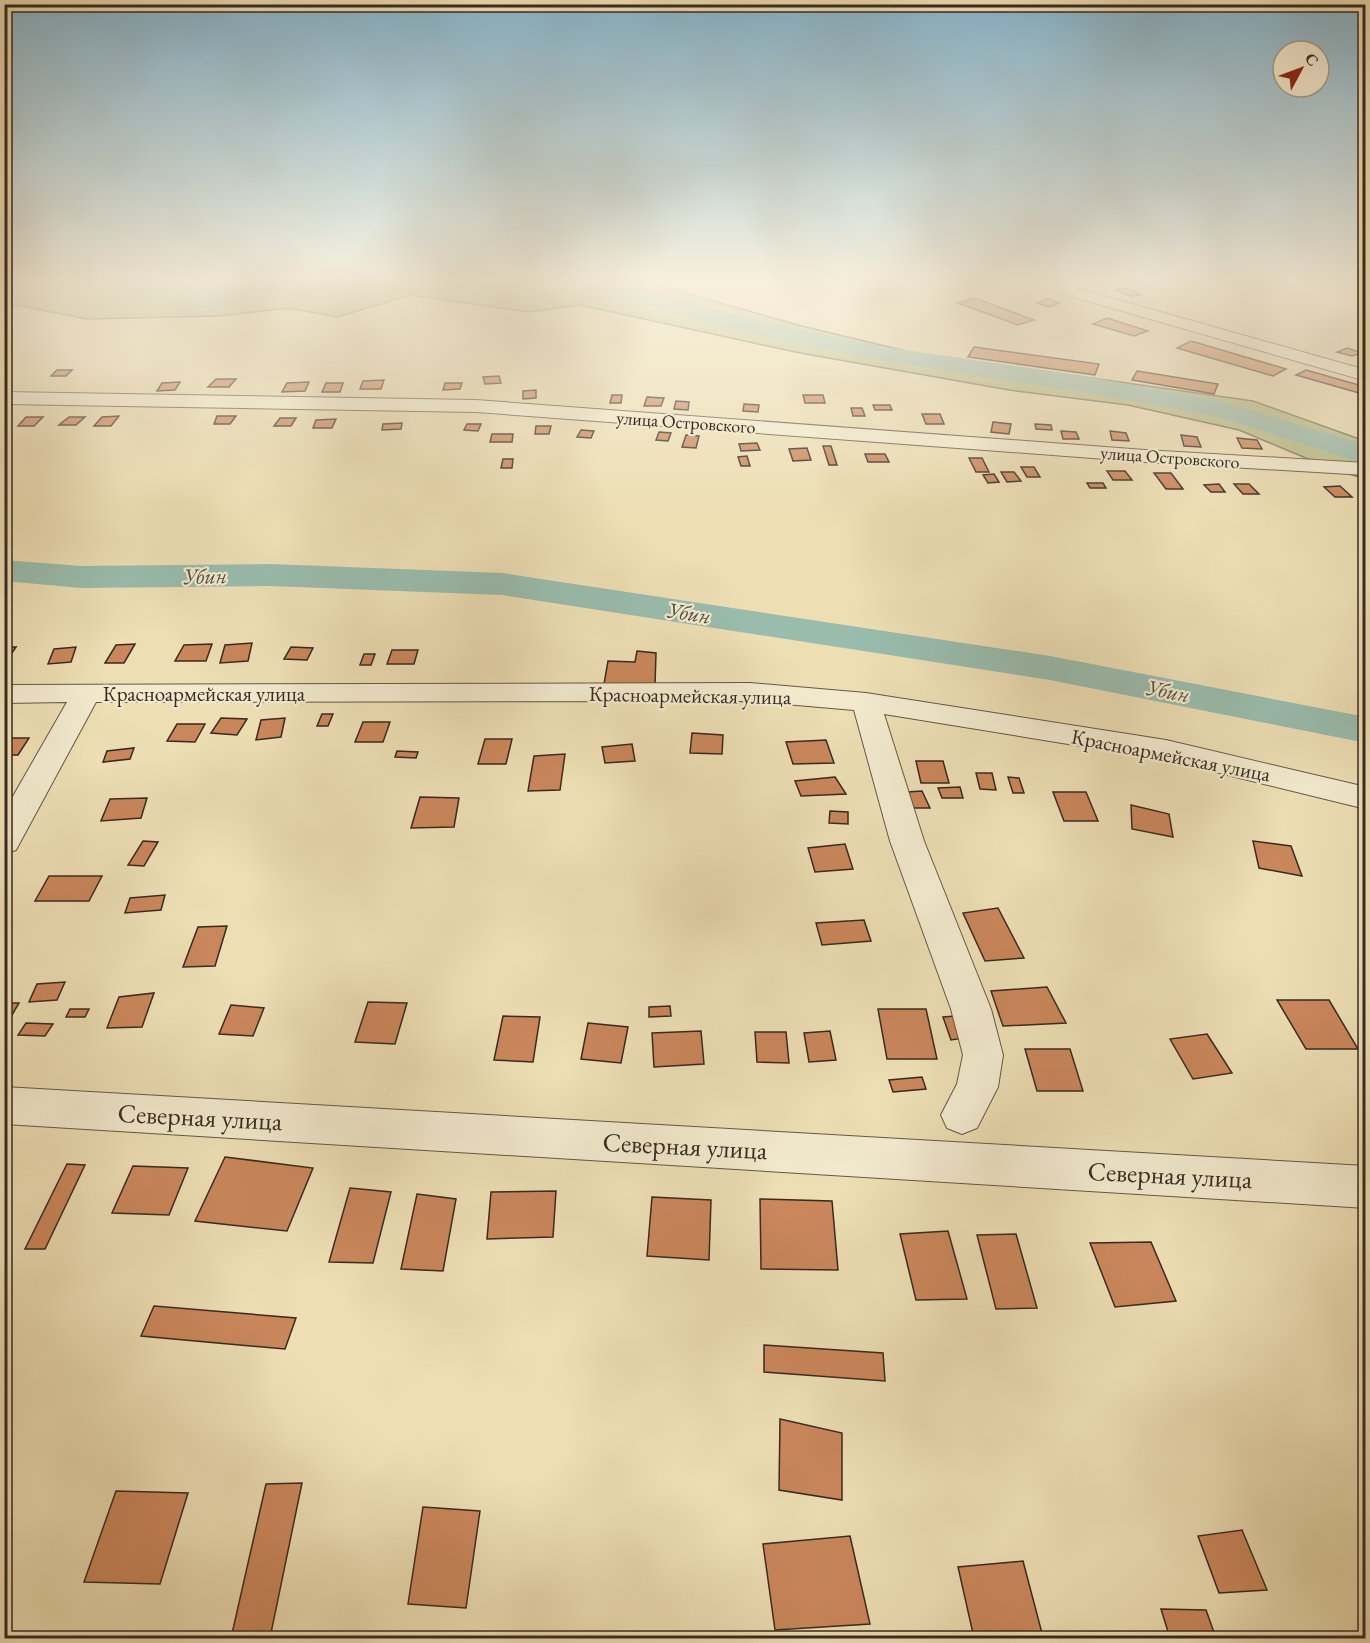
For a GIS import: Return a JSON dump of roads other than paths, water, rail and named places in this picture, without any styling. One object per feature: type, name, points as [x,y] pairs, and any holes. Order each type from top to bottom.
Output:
[{"type":"street","points":[[1294,356],[1365,376]]},
{"type":"street","name":"улица Островского","points":[[4,398],[476,406],[1145,456],[1365,469]]},
{"type":"street","name":"Красноармейская улица","points":[[4,694],[750,692],[866,702],[1166,750],[1365,798]]},
{"type":"street","points":[[4,842],[87,693]]},
{"type":"street","points":[[866,702],[907,841],[971,1009],[983,1055],[977,1087],[962,1115]]},
{"type":"street","name":"Северная улица","points":[[4,1105],[1365,1186]]},
{"type":"waterway","points":[[895,356],[1089,385],[1221,409],[1366,455]]},
{"type":"waterway","name":"Убин","points":[[4,570],[81,577],[270,575],[502,584],[1050,668],[1366,730]]}]
